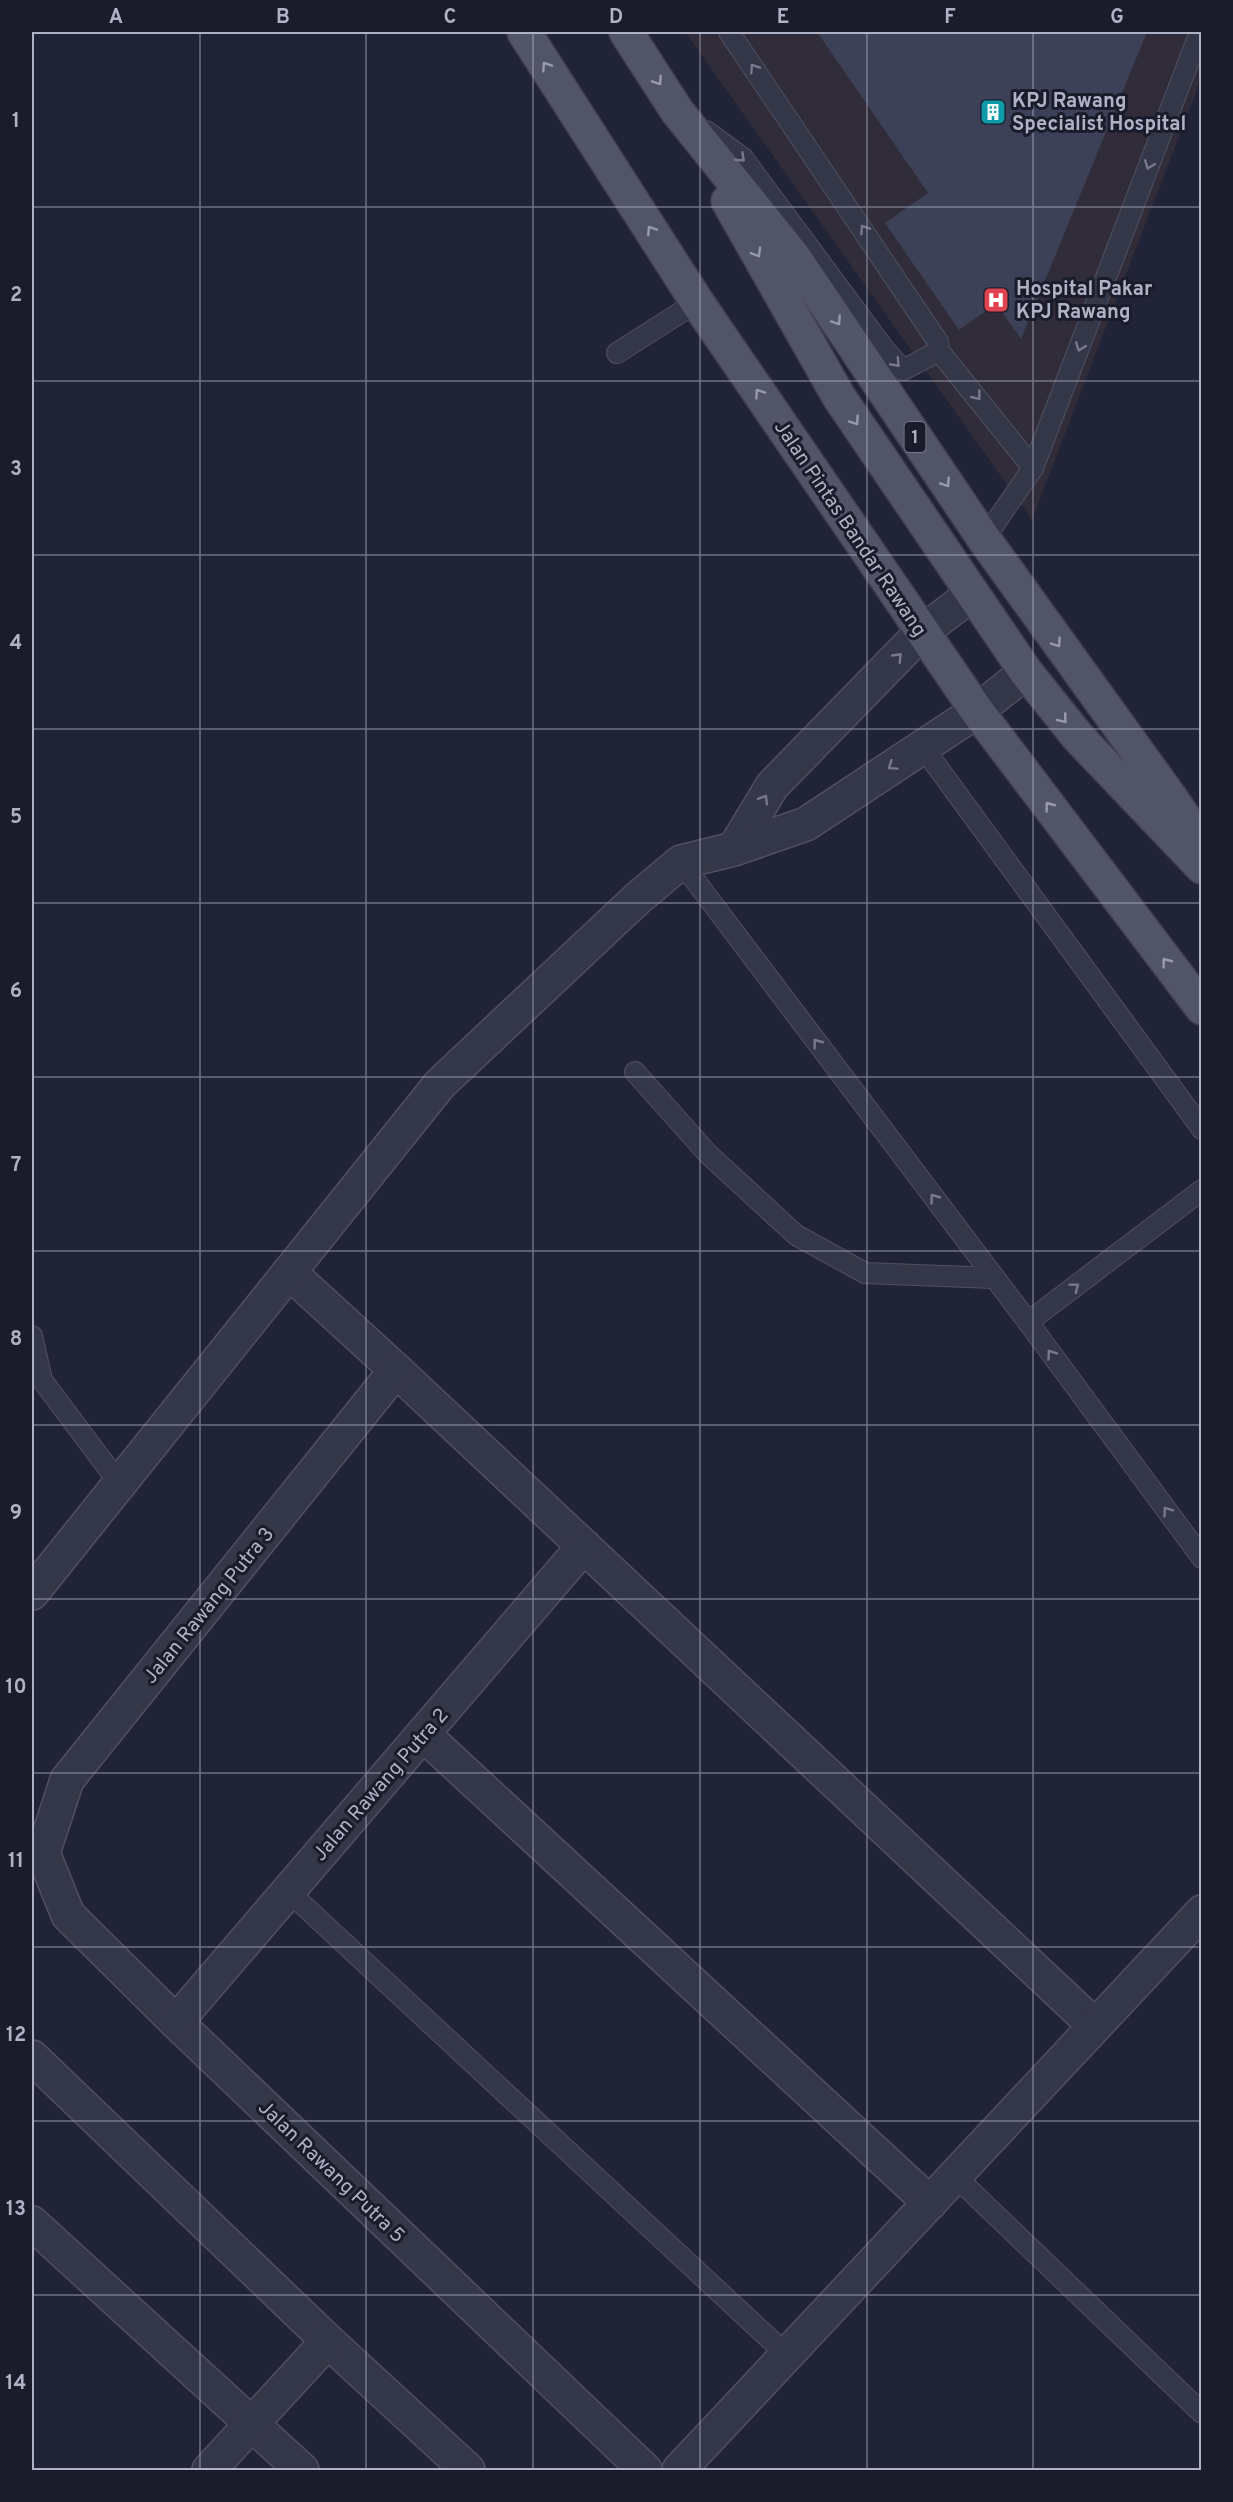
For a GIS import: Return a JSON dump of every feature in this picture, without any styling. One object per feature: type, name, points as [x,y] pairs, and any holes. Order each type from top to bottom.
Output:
[{"type":"main road","name":"Jalan Pintas Bandar Rawang","points":[[524,32],[697,302],[976,711],[1202,1008]]},
{"type":"main road","name":"1","points":[[626,32],[677,111],[794,257],[984,538],[1202,844]]},
{"type":"main road","points":[[677,111],[839,397],[971,595],[1026,672],[1077,737],[1202,867]]},
{"type":"street","points":[[734,849],[772,786],[922,632],[971,595]]},
{"type":"street","points":[[32,1593],[440,1084],[638,898],[681,862],[734,849],[806,824],[976,711],[1026,672]]},
{"type":"street","points":[[289,1272],[1095,2026]]},
{"type":"street","name":"Jalan Rawang Putra 3","points":[[43,1853],[67,1780],[396,1370]]},
{"type":"street","name":"Jalan Rawang Putra 2","points":[[176,2022],[584,1546]]},
{"type":"street","points":[[423,1734],[930,2203]]},
{"type":"street","name":"Jalan Rawang Putra 5","points":[[43,1853],[68,1915],[176,2022],[645,2470]]},
{"type":"street","points":[[679,2470],[1202,1912]]},
{"type":"street","points":[[32,2056],[328,2341],[468,2470]]},
{"type":"street","points":[[32,2223],[251,2426],[302,2470]]},
{"type":"street","points":[[210,2470],[328,2341]]},
{"type":"lane","points":[[729,32],[925,322],[938,342],[939,351],[1033,468]]},
{"type":"lane","points":[[984,538],[1033,468],[1200,32]]},
{"type":"lane","points":[[677,111],[743,158],[885,350],[903,370],[939,351]]},
{"type":"lane","points":[[617,353],[697,302]]},
{"type":"lane","points":[[922,746],[1202,1129]]},
{"type":"lane","points":[[681,862],[1028,1322],[1202,1558]]},
{"type":"lane","points":[[636,1072],[708,1154],[796,1235],[865,1273],[994,1278]]},
{"type":"lane","points":[[1028,1322],[1202,1190]]},
{"type":"lane","points":[[32,1336],[42,1380],[119,1483]]},
{"type":"lane","points":[[288,1891],[787,2355]]},
{"type":"lane","points":[[955,2176],[1202,2413]]},
{"type":"shaded area","name":"Hospital Pakar KPJ Rawang","points":[[685,32],[1201,32],[1201,79],[1032,520]]},
{"type":"building","name":"KPJ Rawang Specialist Hospital","points":[[817,32],[1147,32],[1021,339],[996,304],[959,330],[885,223],[928,193]]},
{"type":"place","name":"KPJ Rawang Specialist Hospital","points":[[993,112]]},
{"type":"place","name":"Hospital Pakar KPJ Rawang","points":[[996,300]]}]
